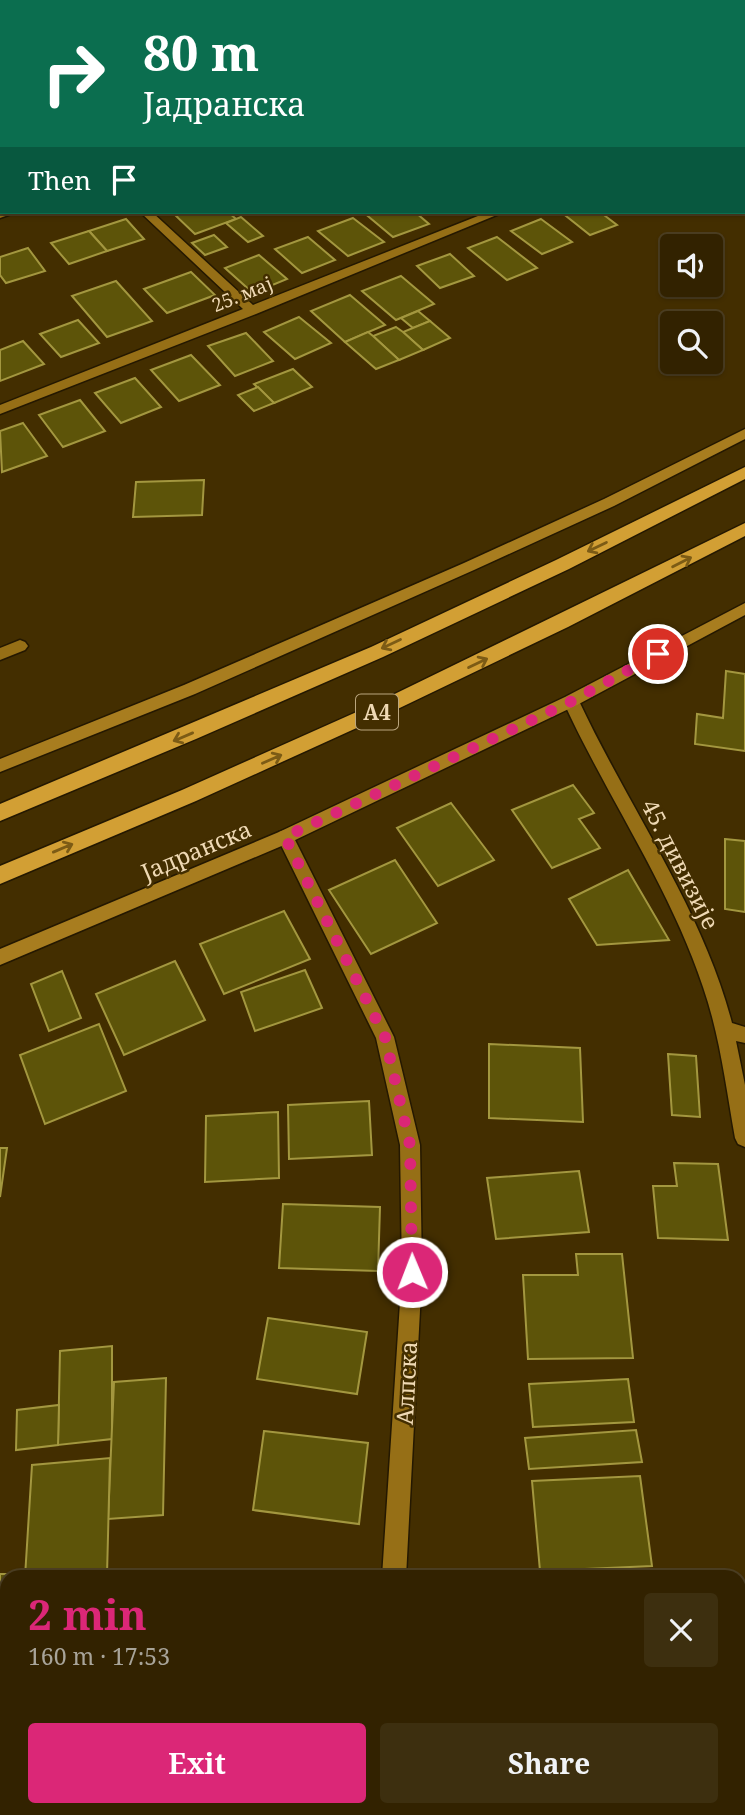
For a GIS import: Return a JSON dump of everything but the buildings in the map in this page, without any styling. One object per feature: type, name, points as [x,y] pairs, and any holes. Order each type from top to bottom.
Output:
[{"type":"highway","name":"A4","points":[[0,813],[318,678],[601,545],[745,472]]},
{"type":"highway","name":"A4","points":[[0,875],[245,771],[393,704],[618,595],[745,529]]},
{"type":"main road","points":[[0,766],[243,666],[444,578],[592,510],[745,433]]},
{"type":"main road","name":"Јадранска","points":[[0,957],[285,837],[572,701],[745,608]]},
{"type":"street","points":[[148,214],[252,311]]},
{"type":"street","name":"25. мај","points":[[0,410],[493,214]]},
{"type":"street","points":[[0,654],[20,646]]},
{"type":"street","name":"45. дивизије","points":[[572,701],[684,920],[706,970],[724,1029],[745,1138]]},
{"type":"street","name":"Алпска","points":[[285,837],[385,1037],[410,1145],[412,1272],[394,1570]]},
{"type":"street","points":[[724,1029],[745,1035]]},
{"type":"route","points":[[412,1272],[410,1145],[385,1037],[285,837],[572,701],[658,654]]}]
